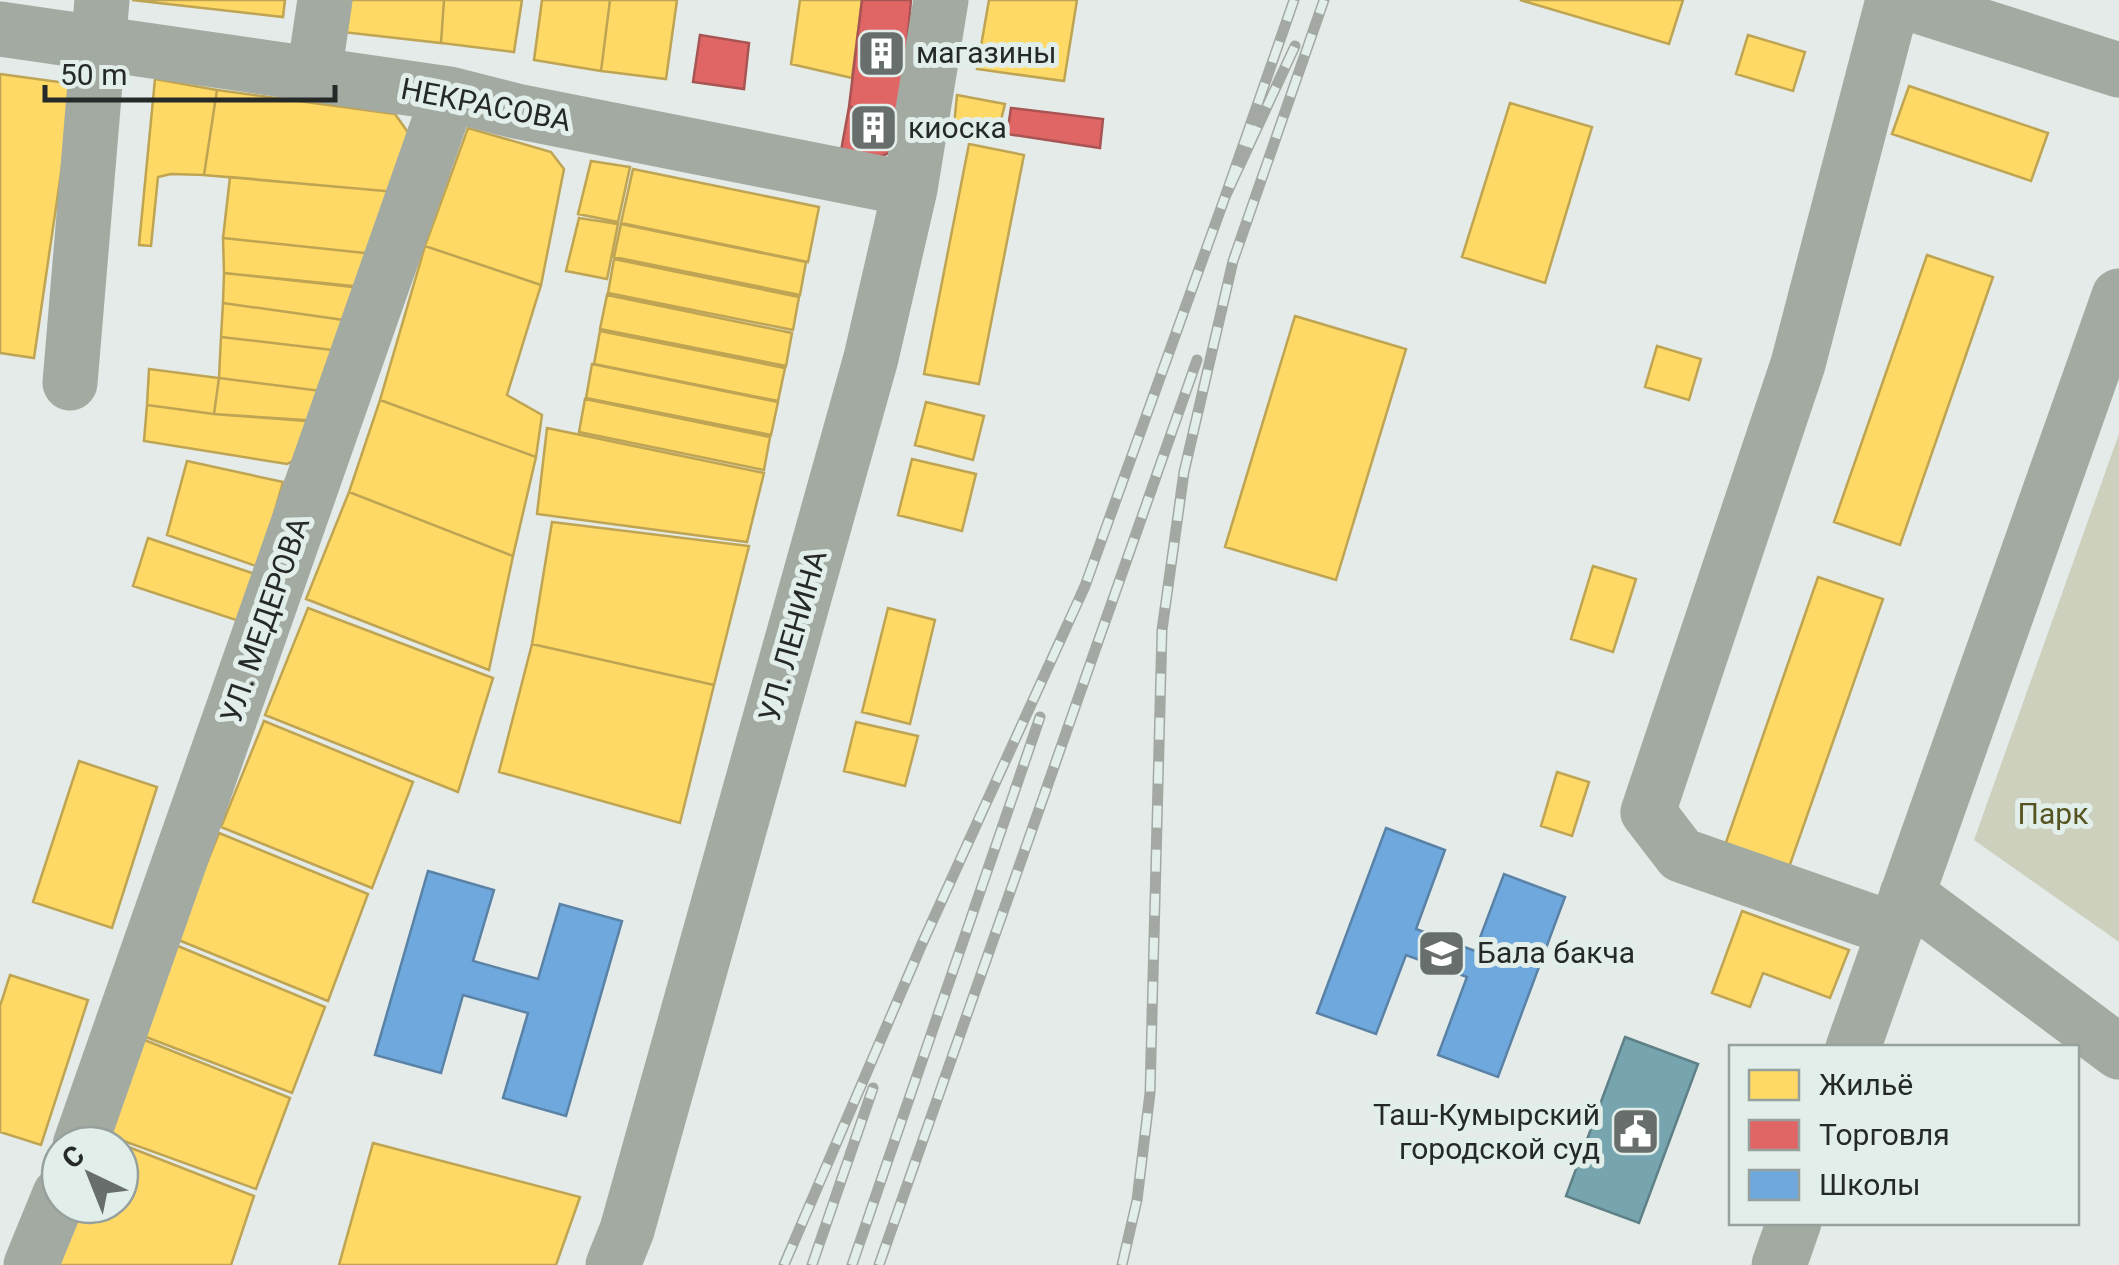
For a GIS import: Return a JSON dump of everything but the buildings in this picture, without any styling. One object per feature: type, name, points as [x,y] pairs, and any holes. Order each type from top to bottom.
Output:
[{"type":"street","points":[[314,74],[325,0]]},
{"type":"street","name":"УЛ. ЛЕНИНА","points":[[613,1265],[632,1212],[871,358],[910,189],[941,0]]},
{"type":"street","points":[[2119,70],[1896,0],[1798,364],[1648,812],[1681,855],[1901,912],[2119,1052]]},
{"type":"street","points":[[70,383],[100,22]]},
{"type":"street","name":"НЕКРАСОВА","points":[[0,30],[100,22],[314,74],[449,94],[516,111],[910,189]]},
{"type":"street","name":"УЛ. МЕДЕРОВА","points":[[87,1125],[449,94]]},
{"type":"street","points":[[1854,1045],[2119,296]]},
{"type":"street","points":[[32,1265],[48,1225]]},
{"type":"street","points":[[1779,1265],[1793,1225]]},
{"type":"green space","name":"Парк","points":[[2119,434],[2119,942],[1974,840]]},
{"type":"railway","points":[[1294,0],[1225,197],[1295,46]]},
{"type":"railway","points":[[1122,1265],[1137,1200],[1150,1093],[1162,630],[1184,472],[1233,261],[1324,0]]},
{"type":"railway","points":[[784,1265],[921,946],[1085,586],[1225,197]]},
{"type":"railway","points":[[879,1265],[1197,360]]},
{"type":"railway","points":[[852,1265],[1040,717]]},
{"type":"railway","points":[[812,1265],[873,1088]]},
{"type":"place","name":"магазины","points":[[881,53]]},
{"type":"place","name":"киоска","points":[[873,128]]},
{"type":"place","name":"Бала бакча","points":[[1442,953]]},
{"type":"place","name":"Таш-Кумырский городской суд","points":[[1635,1132]]}]
